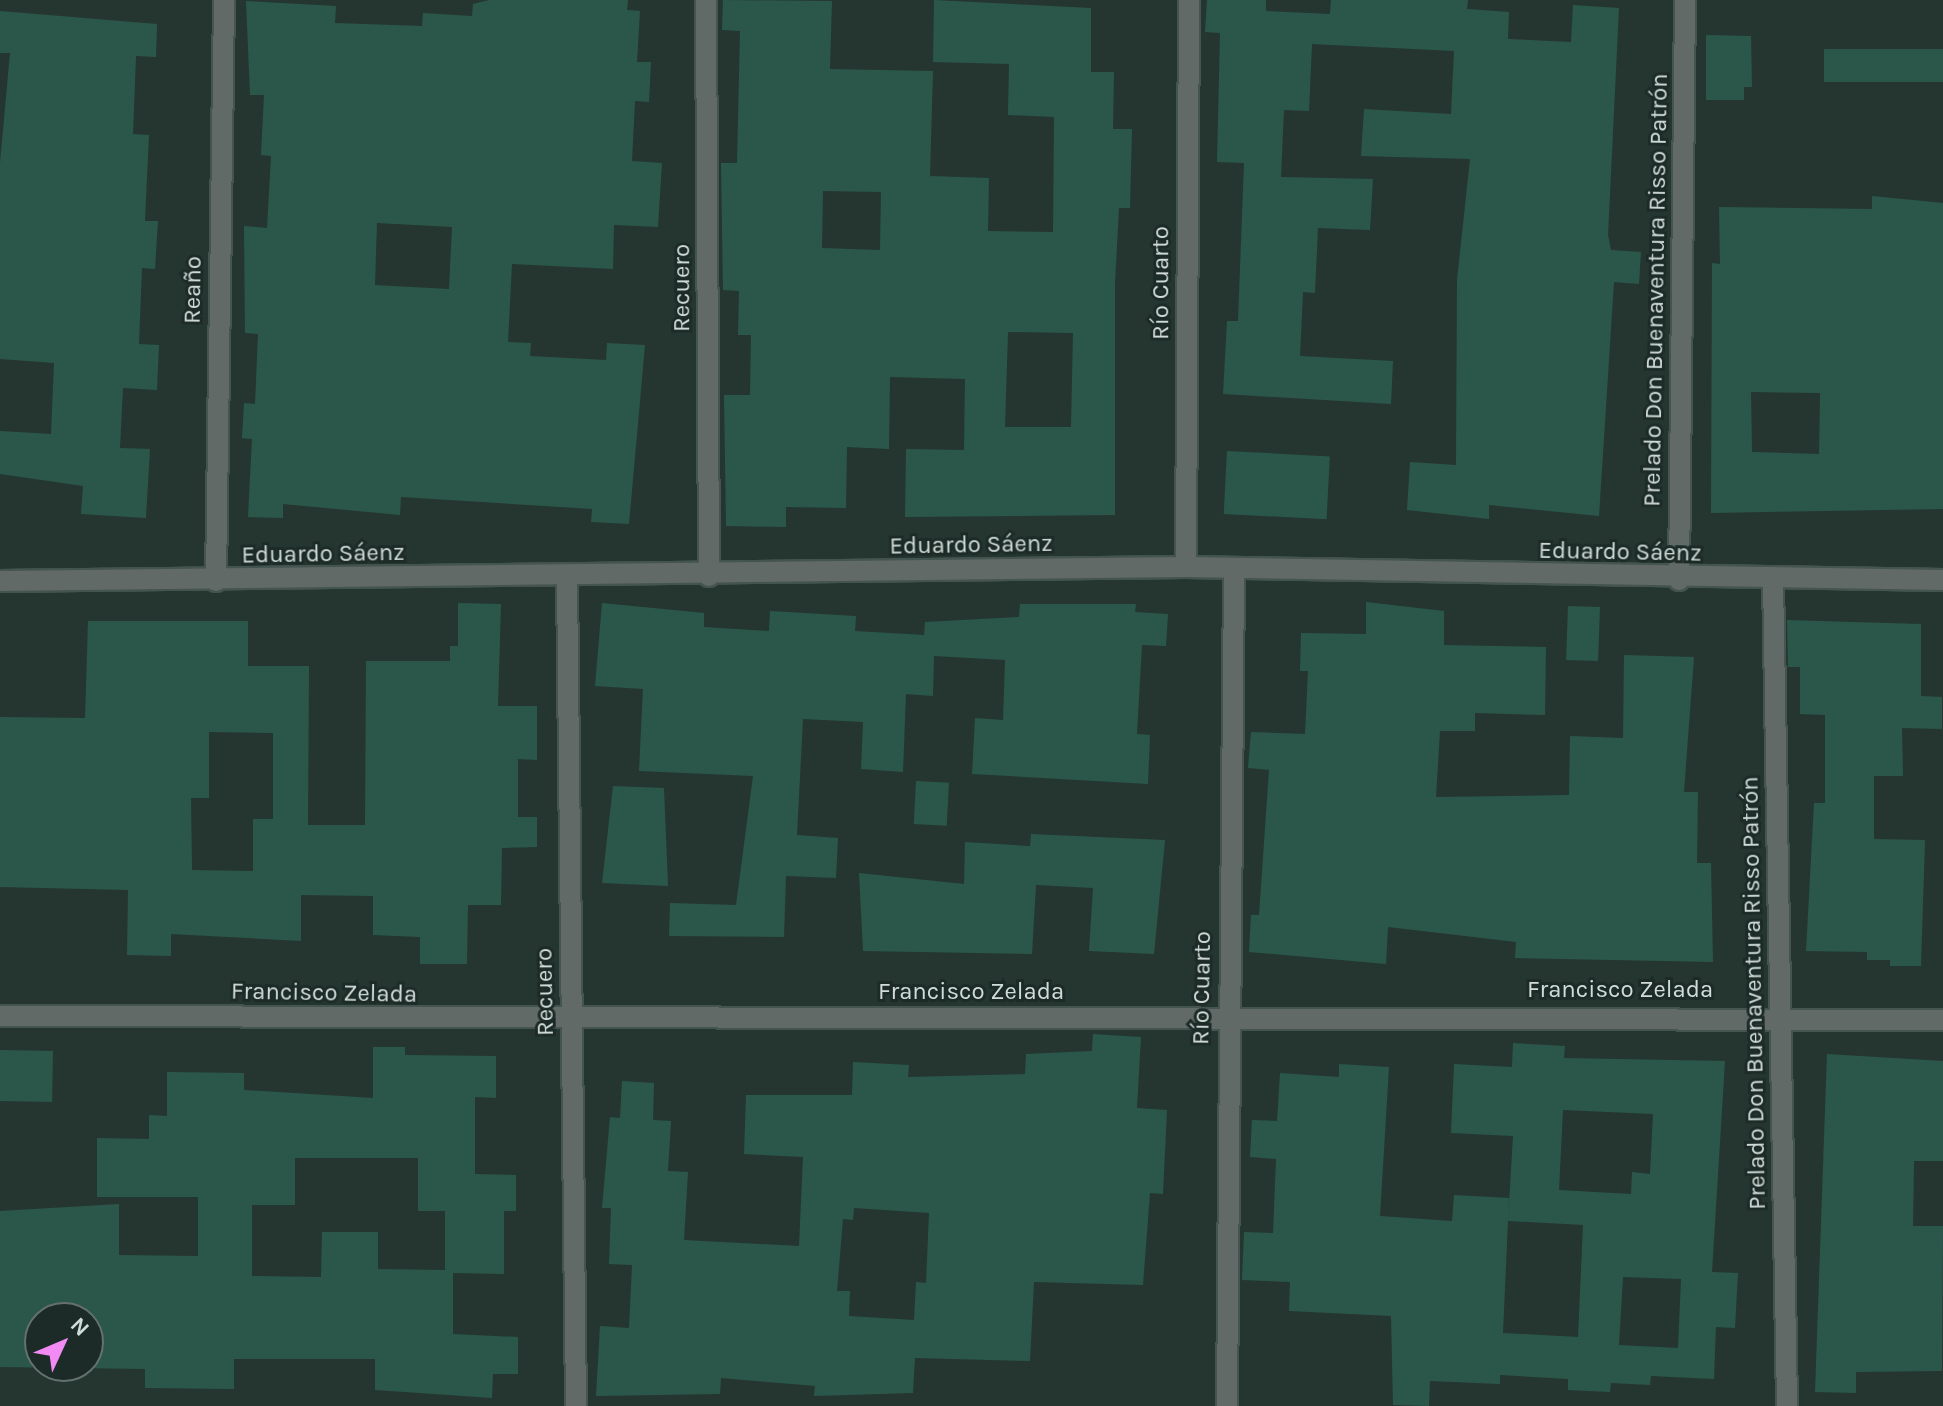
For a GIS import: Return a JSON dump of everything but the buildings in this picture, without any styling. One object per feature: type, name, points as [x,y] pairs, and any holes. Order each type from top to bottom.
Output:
[{"type":"street","name":"Reaño","points":[[216,581],[224,0]]},
{"type":"street","name":"Recuero","points":[[706,0],[709,576]]},
{"type":"street","name":"Río Cuarto","points":[[1186,567],[1189,0]]},
{"type":"street","name":"Prelado Don Buenaventura Risso Patrón","points":[[1679,580],[1685,0]]},
{"type":"street","name":"Eduardo Sáenz","points":[[0,581],[709,576],[1186,567],[1234,571],[1679,580],[1943,580]]},
{"type":"street","name":"Río Cuarto","points":[[1227,1406],[1227,1016],[1234,571]]},
{"type":"street","name":"Recuero","points":[[567,577],[576,1406]]},
{"type":"street","name":"Prelado Don Buenaventura Risso Patrón","points":[[1773,578],[1787,1406]]},
{"type":"street","name":"Francisco Zelada","points":[[0,1016],[572,1021],[1227,1016],[1780,1016],[1943,1020]]}]
